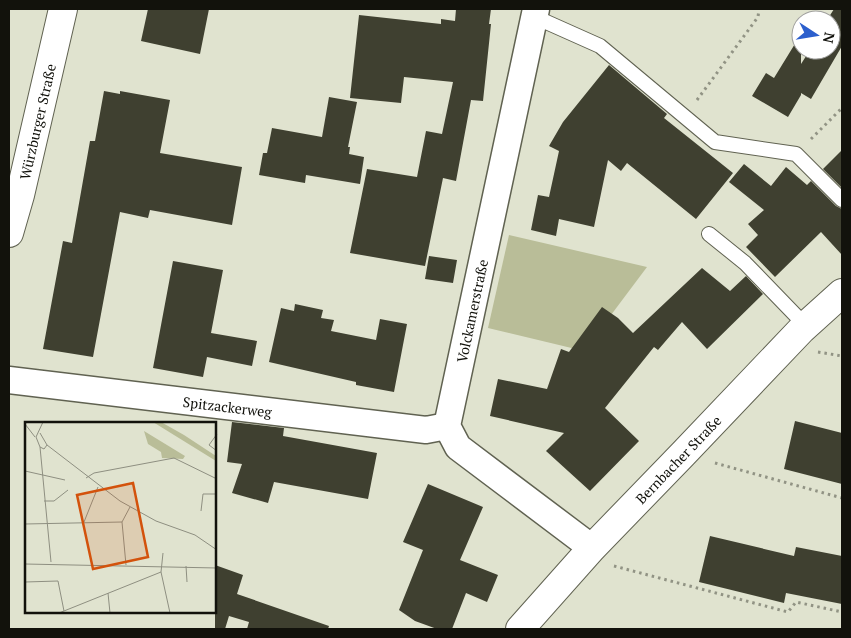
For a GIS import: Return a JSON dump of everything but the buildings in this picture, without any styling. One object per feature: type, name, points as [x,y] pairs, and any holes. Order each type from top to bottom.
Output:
[{"type":"street","name":"Würzburger Straße","points":[[9,233],[20,195],[63,9]]},
{"type":"street","name":"Volckamerstraße","points":[[447,426],[536,13]]},
{"type":"street","name":"Bernbacher Straße","points":[[520,629],[588,553],[806,326],[842,293]]},
{"type":"street","name":"Spitzackerweg","points":[[9,380],[426,430],[447,426]]},
{"type":"street","points":[[447,426],[458,447],[588,553]]},
{"type":"lane","points":[[536,13],[600,46],[715,142],[796,154],[842,200]]},
{"type":"lane","points":[[709,234],[745,263],[806,326]]},
{"type":"path","points":[[684,117],[758,18],[759,9]]},
{"type":"path","points":[[796,154],[842,108]]},
{"type":"path","points":[[683,454],[842,498]]},
{"type":"path","points":[[588,553],[788,612],[796,602],[842,612]]},
{"type":"green space","points":[[509,235],[647,267],[584,351],[488,328]]}]
